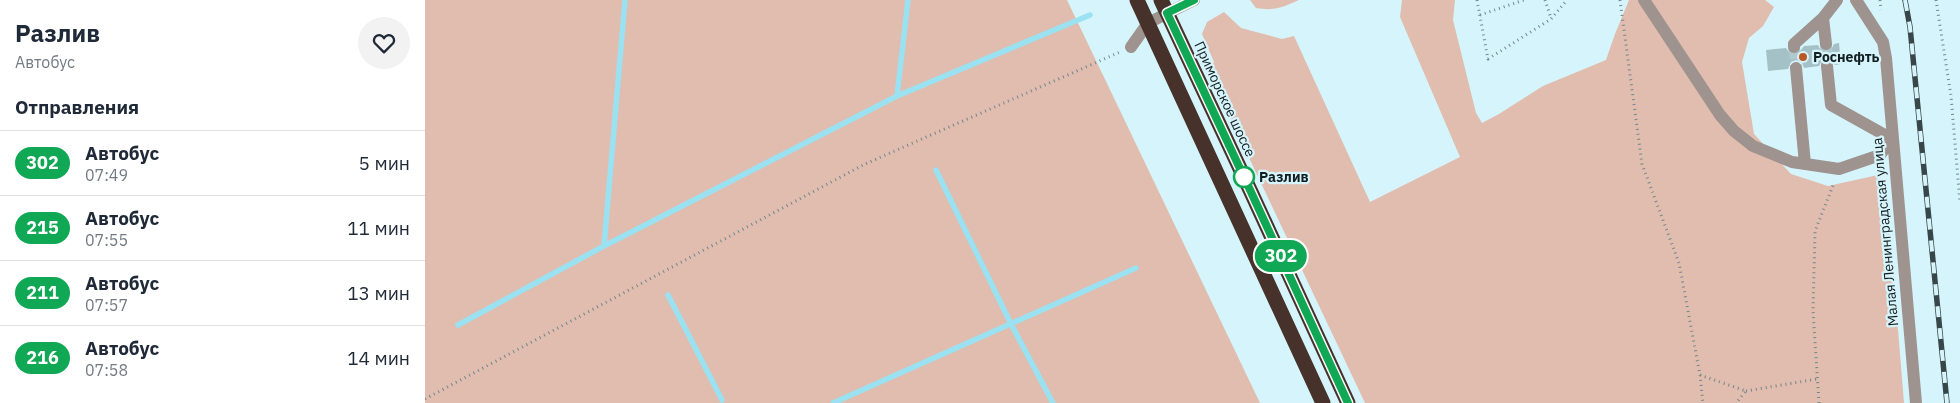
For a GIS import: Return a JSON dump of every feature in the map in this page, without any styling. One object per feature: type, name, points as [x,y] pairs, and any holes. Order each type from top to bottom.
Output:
[{"type":"highway","points":[[1137,0],[1323,403]]},
{"type":"highway","name":"Приморское шоссе","points":[[1164,7],[1348,403]]},
{"type":"street","points":[[1131,47],[1148,22],[1164,7],[1194,0]]},
{"type":"street","points":[[1645,0],[1720,114],[1734,131],[1753,146],[1792,162],[1839,169],[1880,155],[1892,139],[1831,105],[1827,66]]},
{"type":"street","points":[[1794,47],[1794,44],[1823,18],[1837,0]]},
{"type":"street","name":"Малая Ленинградская улица","points":[[1856,0],[1883,42],[1886,58],[1916,403]]},
{"type":"street","points":[[1823,18],[1826,44]]},
{"type":"street","points":[[1796,68],[1805,164]]},
{"type":"path","points":[[1477,0],[1488,59],[1551,19],[1567,0]]},
{"type":"path","points":[[1480,15],[1524,0]]},
{"type":"path","points":[[1545,0],[1551,19]]},
{"type":"path","points":[[1620,0],[1642,164],[1679,263],[1701,375],[1703,403]]},
{"type":"path","points":[[1936,0],[1951,96],[1960,203]]},
{"type":"path","points":[[425,399],[865,164],[1131,47]]},
{"type":"path","points":[[1819,403],[1813,312],[1815,231],[1839,169]]},
{"type":"path","points":[[1701,375],[1745,392],[1817,379]]},
{"type":"path","points":[[1736,403],[1745,392]]},
{"type":"shaded area","points":[[425,0],[1067,0],[1260,403],[425,403]]},
{"type":"shaded area","points":[[1250,0],[1299,0],[1282,7],[1268,9],[1256,8]]},
{"type":"shaded area","points":[[1402,0],[1455,0],[1453,20],[1476,113],[1482,123],[1543,86],[1606,60],[1629,0],[1765,0],[1774,7],[1763,26],[1749,38],[1742,62],[1754,134],[1791,174],[1828,186],[1878,175],[1888,207],[1904,403],[1365,403],[1208,71],[1214,62],[1202,34],[1207,22],[1224,12],[1241,28],[1282,39],[1294,36],[1370,202],[1460,157],[1400,17]]},
{"type":"building","name":"Роснефть","points":[[1839,43],[1841,64],[1835,65],[1833,61],[1827,58],[1822,60],[1819,66],[1804,68],[1802,63],[1796,60],[1791,62],[1788,69],[1768,71],[1766,50],[1786,48],[1790,54],[1794,55],[1798,54],[1804,46],[1818,45],[1820,49],[1826,52],[1831,50],[1834,44]]},
{"type":"waterway","points":[[604,246],[625,0]]},
{"type":"waterway","points":[[897,96],[908,0]]},
{"type":"waterway","points":[[458,325],[604,246],[897,96],[1090,15]]},
{"type":"waterway","points":[[936,170],[1011,324],[1053,403]]},
{"type":"waterway","points":[[833,403],[1136,268]]},
{"type":"waterway","points":[[668,295],[722,400]]},
{"type":"tunnel","points":[[1826,44],[1827,66]]},
{"type":"tunnel","points":[[1794,47],[1796,68]]},
{"type":"railway","points":[[1905,0],[1910,27],[1947,403]]},
{"type":"bus line","name":"302","points":[[1194,0],[1167,13],[1348,403]]},
{"type":"place","name":"Роснефть","points":[[1803,57]]},
{"type":"place","name":"Разлив","points":[[1244,177]]}]
